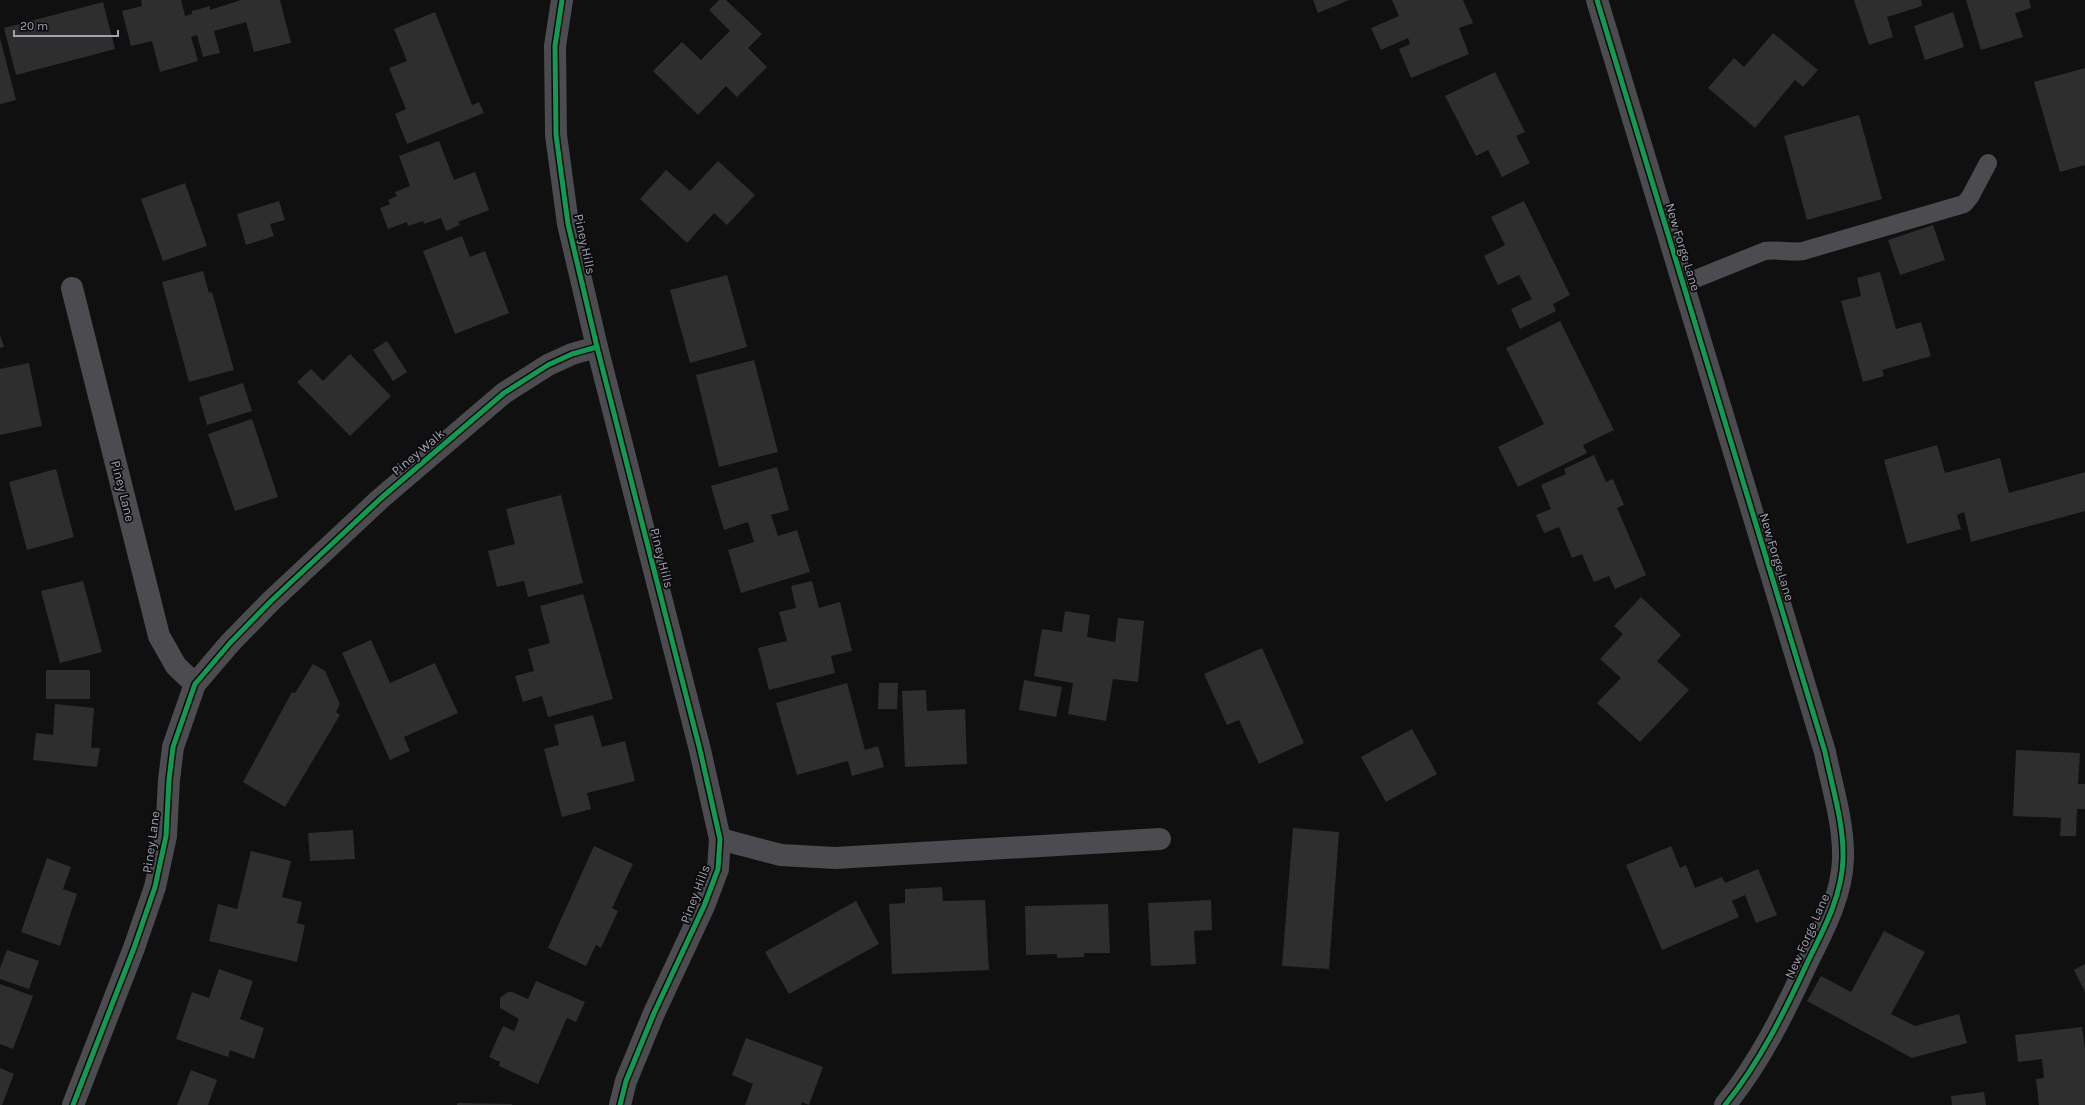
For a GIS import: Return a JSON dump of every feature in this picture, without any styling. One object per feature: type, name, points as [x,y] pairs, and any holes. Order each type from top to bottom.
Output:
[{"type":"street","name":"Piney Hills","points":[[562,0],[554,46],[556,135],[568,224],[597,347],[700,750],[720,839],[718,869],[704,906],[654,1012],[626,1081],[620,1105]]},
{"type":"street","name":"New Forge Lane","points":[[1597,0],[1825,752],[1841,825],[1843,860],[1838,893],[1822,933],[1793,995],[1760,1056],[1725,1105]]},
{"type":"street","name":"Piney Lane","points":[[72,288],[159,636],[176,666],[195,684]]},
{"type":"street","name":"Piney Walk","points":[[271,601],[380,499],[504,393],[548,365],[572,354],[597,347]]},
{"type":"street","name":"Piney Lane","points":[[73,1105],[134,948],[155,887],[166,836],[168,780],[173,747],[195,684],[230,643],[271,601]]},
{"type":"street","points":[[720,839],[781,855],[835,858],[1160,839]]},
{"type":"lane","points":[[1683,284],[1765,251],[1776,249],[1794,253],[1803,252],[1964,204],[1970,197],[1988,163]]},
{"type":"building","points":[[141,0],[181,0],[185,16],[192,14],[192,11],[210,6],[210,10],[241,0],[280,0],[291,43],[254,52],[246,22],[214,31],[220,53],[203,57],[197,35],[191,37],[198,61],[160,72],[152,41],[131,46],[122,11],[142,6]]},
{"type":"building","points":[[719,0],[726,0],[762,34],[748,48],[767,67],[737,97],[726,86],[698,115],[653,71],[682,42],[701,60],[730,31],[709,10]]},
{"type":"building","points":[[1313,0],[1349,0],[1318,13]]},
{"type":"building","points":[[1392,0],[1463,0],[1473,23],[1459,28],[1469,54],[1411,78],[1399,49],[1410,44],[1408,38],[1381,50],[1371,28],[1399,16]]},
{"type":"building","points":[[1854,0],[1921,0],[1922,6],[1887,17],[1893,37],[1869,45]]},
{"type":"building","points":[[1966,0],[2029,0],[2031,8],[2015,13],[2023,37],[1981,50]]},
{"type":"building","points":[[103,2],[115,49],[16,75],[4,28]]},
{"type":"building","points":[[435,12],[472,105],[479,102],[484,113],[407,144],[395,114],[406,109],[389,68],[407,61],[394,29]]},
{"type":"building","points":[[1953,12],[1964,47],[1925,60],[1914,26]]},
{"type":"building","points":[[1773,33],[1818,70],[1803,87],[1795,80],[1755,128],[1708,88],[1734,58],[1744,67]]},
{"type":"building","points":[[0,38],[16,100],[0,104]]},
{"type":"building","points":[[2085,68],[2085,165],[2060,172],[2034,82]]},
{"type":"building","points":[[1495,72],[1525,132],[1516,136],[1530,163],[1502,177],[1488,150],[1476,156],[1445,96]]},
{"type":"building","points":[[1859,115],[1882,199],[1807,220],[1784,136]]},
{"type":"building","points":[[439,141],[454,180],[475,172],[489,210],[458,222],[460,225],[446,231],[441,218],[424,224],[423,221],[408,226],[407,222],[388,229],[380,208],[390,204],[388,200],[397,196],[395,192],[410,186],[399,156]]},
{"type":"building","points":[[718,161],[755,195],[727,225],[714,213],[687,243],[640,199],[666,170],[690,191]]},
{"type":"building","points":[[185,183],[207,246],[163,261],[141,199]]},
{"type":"building","points":[[279,201],[285,220],[270,224],[274,236],[246,245],[237,214]]},
{"type":"building","points":[[1524,201],[1570,295],[1553,304],[1556,311],[1520,329],[1511,309],[1532,299],[1519,275],[1498,285],[1484,256],[1505,245],[1491,217]]},
{"type":"building","points":[[1933,225],[1945,260],[1900,275],[1888,240]]},
{"type":"building","points":[[462,236],[470,257],[485,251],[509,313],[455,334],[423,251]]},
{"type":"building","points":[[203,271],[209,293],[212,292],[234,370],[189,382],[162,282]]},
{"type":"building","points":[[1880,272],[1896,329],[1921,322],[1931,356],[1882,370],[1884,376],[1863,382],[1841,301],[1861,296],[1857,278]]},
{"type":"building","points":[[727,275],[747,347],[690,363],[670,290]]},
{"type":"building","points":[[1560,321],[1614,430],[1583,445],[1587,453],[1518,487],[1498,447],[1544,424],[1506,348]]},
{"type":"building","points":[[0,335],[4,347],[0,348]]},
{"type":"building","points":[[387,341],[407,372],[393,381],[373,350]]},
{"type":"building","points":[[350,354],[391,396],[350,436],[297,382],[311,369],[323,381]]},
{"type":"building","points":[[754,360],[778,452],[719,467],[696,375]]},
{"type":"building","points":[[29,363],[42,426],[0,435],[0,369]]},
{"type":"building","points":[[243,383],[252,411],[207,425],[199,397]]},
{"type":"building","points":[[252,419],[278,497],[235,511],[208,434]]},
{"type":"building","points":[[1937,445],[1945,473],[2000,458],[2009,493],[2085,472],[2085,511],[1971,542],[1964,512],[1957,515],[1961,529],[1907,544],[1884,460]]},
{"type":"building","points":[[1594,455],[1606,482],[1613,479],[1624,505],[1617,508],[1646,575],[1615,589],[1609,576],[1594,582],[1582,554],[1572,558],[1559,527],[1544,533],[1536,515],[1551,509],[1541,485],[1566,474],[1564,469]]},
{"type":"building","points":[[777,467],[789,510],[771,515],[778,536],[797,530],[810,572],[741,593],[728,550],[754,542],[748,522],[724,530],[711,486]]},
{"type":"building","points":[[56,469],[74,537],[27,550],[9,482]]},
{"type":"building","points":[[561,495],[583,583],[528,597],[524,581],[497,587],[488,551],[515,544],[506,509]]},
{"type":"building","points":[[83,581],[102,652],[60,663],[41,591]]},
{"type":"building","points":[[812,581],[819,608],[840,602],[852,651],[831,656],[835,673],[769,690],[758,648],[787,641],[779,612],[796,608],[791,586]]},
{"type":"building","points":[[583,594],[613,699],[548,717],[542,696],[523,702],[515,676],[534,671],[528,649],[550,643],[540,606]]},
{"type":"building","points":[[1641,597],[1681,635],[1657,661],[1689,690],[1640,742],[1597,703],[1621,678],[1600,659],[1623,634],[1614,626]]},
{"type":"building","points":[[1065,611],[1090,615],[1087,637],[1115,642],[1118,618],[1144,621],[1138,682],[1113,679],[1106,721],[1068,714],[1073,683],[1034,676],[1042,629],[1062,632]]},
{"type":"building","points":[[371,640],[390,683],[435,663],[458,713],[404,737],[410,751],[390,760],[342,653]]},
{"type":"building","points":[[1262,648],[1304,743],[1259,764],[1239,720],[1227,725],[1204,674]]},
{"type":"building","points":[[313,664],[325,671],[340,704],[336,712],[340,715],[285,807],[243,782],[292,692],[295,693]]},
{"type":"building","points":[[46,670],[90,670],[90,699],[46,699]]},
{"type":"building","points":[[1024,680],[1062,687],[1056,717],[1019,710]]},
{"type":"building","points":[[847,683],[865,750],[878,746],[884,767],[852,776],[848,761],[797,775],[776,703]]},
{"type":"building","points":[[879,683],[898,683],[897,709],[878,709]]},
{"type":"building","points":[[926,690],[927,711],[965,709],[967,764],[905,767],[902,691]]},
{"type":"building","points":[[55,704],[94,708],[91,748],[100,748],[97,767],[33,760],[36,733],[53,735]]},
{"type":"building","points":[[593,715],[602,747],[625,741],[635,781],[587,793],[591,809],[562,817],[544,749],[559,745],[554,725]]},
{"type":"building","points":[[1412,729],[1437,774],[1386,802],[1361,757]]},
{"type":"building","points":[[2016,750],[2080,753],[2078,784],[2085,784],[2085,809],[2077,809],[2076,836],[2060,836],[2061,818],[2013,816]]},
{"type":"building","points":[[1293,828],[1339,832],[1329,969],[1282,966]]},
{"type":"building","points":[[353,830],[355,859],[310,861],[308,833]]},
{"type":"building","points":[[594,846],[633,864],[612,908],[618,911],[601,948],[596,945],[586,966],[548,948]]},
{"type":"building","points":[[1671,846],[1680,868],[1686,865],[1695,888],[1722,877],[1725,883],[1758,869],[1777,915],[1756,923],[1745,895],[1732,901],[1739,917],[1662,950],[1626,865]]},
{"type":"building","points":[[251,851],[291,861],[282,897],[302,902],[297,923],[305,925],[297,962],[209,941],[218,904],[237,909]]},
{"type":"building","points":[[47,858],[71,867],[63,889],[77,894],[60,946],[21,932]]},
{"type":"building","points":[[942,887],[943,901],[985,900],[989,970],[892,974],[889,904],[905,903],[905,889]]},
{"type":"building","points":[[1211,900],[1212,930],[1194,931],[1196,964],[1151,966],[1148,903]]},
{"type":"building","points":[[856,901],[879,944],[789,994],[765,952]]},
{"type":"building","points":[[1108,904],[1110,953],[1084,953],[1084,957],[1057,958],[1057,954],[1026,955],[1025,906]]},
{"type":"building","points":[[1884,931],[1925,952],[1891,1014],[1915,1026],[1959,1014],[1967,1043],[1912,1058],[1807,1001],[1821,976],[1851,992]]},
{"type":"building","points":[[7,950],[39,961],[29,989],[0,979],[0,968]]},
{"type":"building","points":[[2085,964],[2085,992],[2074,970]]},
{"type":"building","points":[[219,969],[253,981],[240,1019],[264,1028],[254,1059],[230,1050],[228,1057],[176,1039],[192,992],[209,998]]},
{"type":"building","points":[[536,981],[585,1002],[576,1022],[567,1018],[538,1084],[499,1066],[500,1062],[489,1057],[503,1026],[514,1031],[519,1019],[500,1008],[500,998],[508,992],[512,992],[528,999]]},
{"type":"building","points":[[0,984],[33,996],[13,1049],[0,1044]]},
{"type":"building","points":[[2082,1027],[2085,1049],[2085,1105],[2039,1105],[2036,1079],[2044,1078],[2042,1059],[2018,1062],[2015,1035]]},
{"type":"building","points":[[746,1038],[823,1067],[809,1105],[802,1102],[801,1105],[745,1105],[753,1084],[732,1075]]},
{"type":"building","points":[[0,1068],[14,1074],[2,1105],[0,1105]]},
{"type":"building","points":[[191,1070],[217,1080],[208,1105],[177,1105]]},
{"type":"building","points":[[1984,1092],[1986,1105],[1952,1105],[1951,1096]]},
{"type":"building","points":[[457,1103],[512,1104],[512,1105],[457,1105]]},
{"type":"cycle path","points":[[562,0],[555,46],[556,135],[568,224],[597,347],[700,750],[720,839],[718,869],[704,906],[654,1013],[626,1081],[620,1105]]},
{"type":"cycle path","points":[[1597,0],[1825,752],[1842,832],[1842,872],[1836,899],[1826,924],[1790,999],[1761,1054],[1738,1089],[1725,1105]]},
{"type":"cycle path","points":[[73,1105],[134,948],[155,887],[166,836],[169,780],[173,747],[195,684],[230,643],[271,601],[380,499],[504,393],[548,365],[572,354],[597,347]]}]
